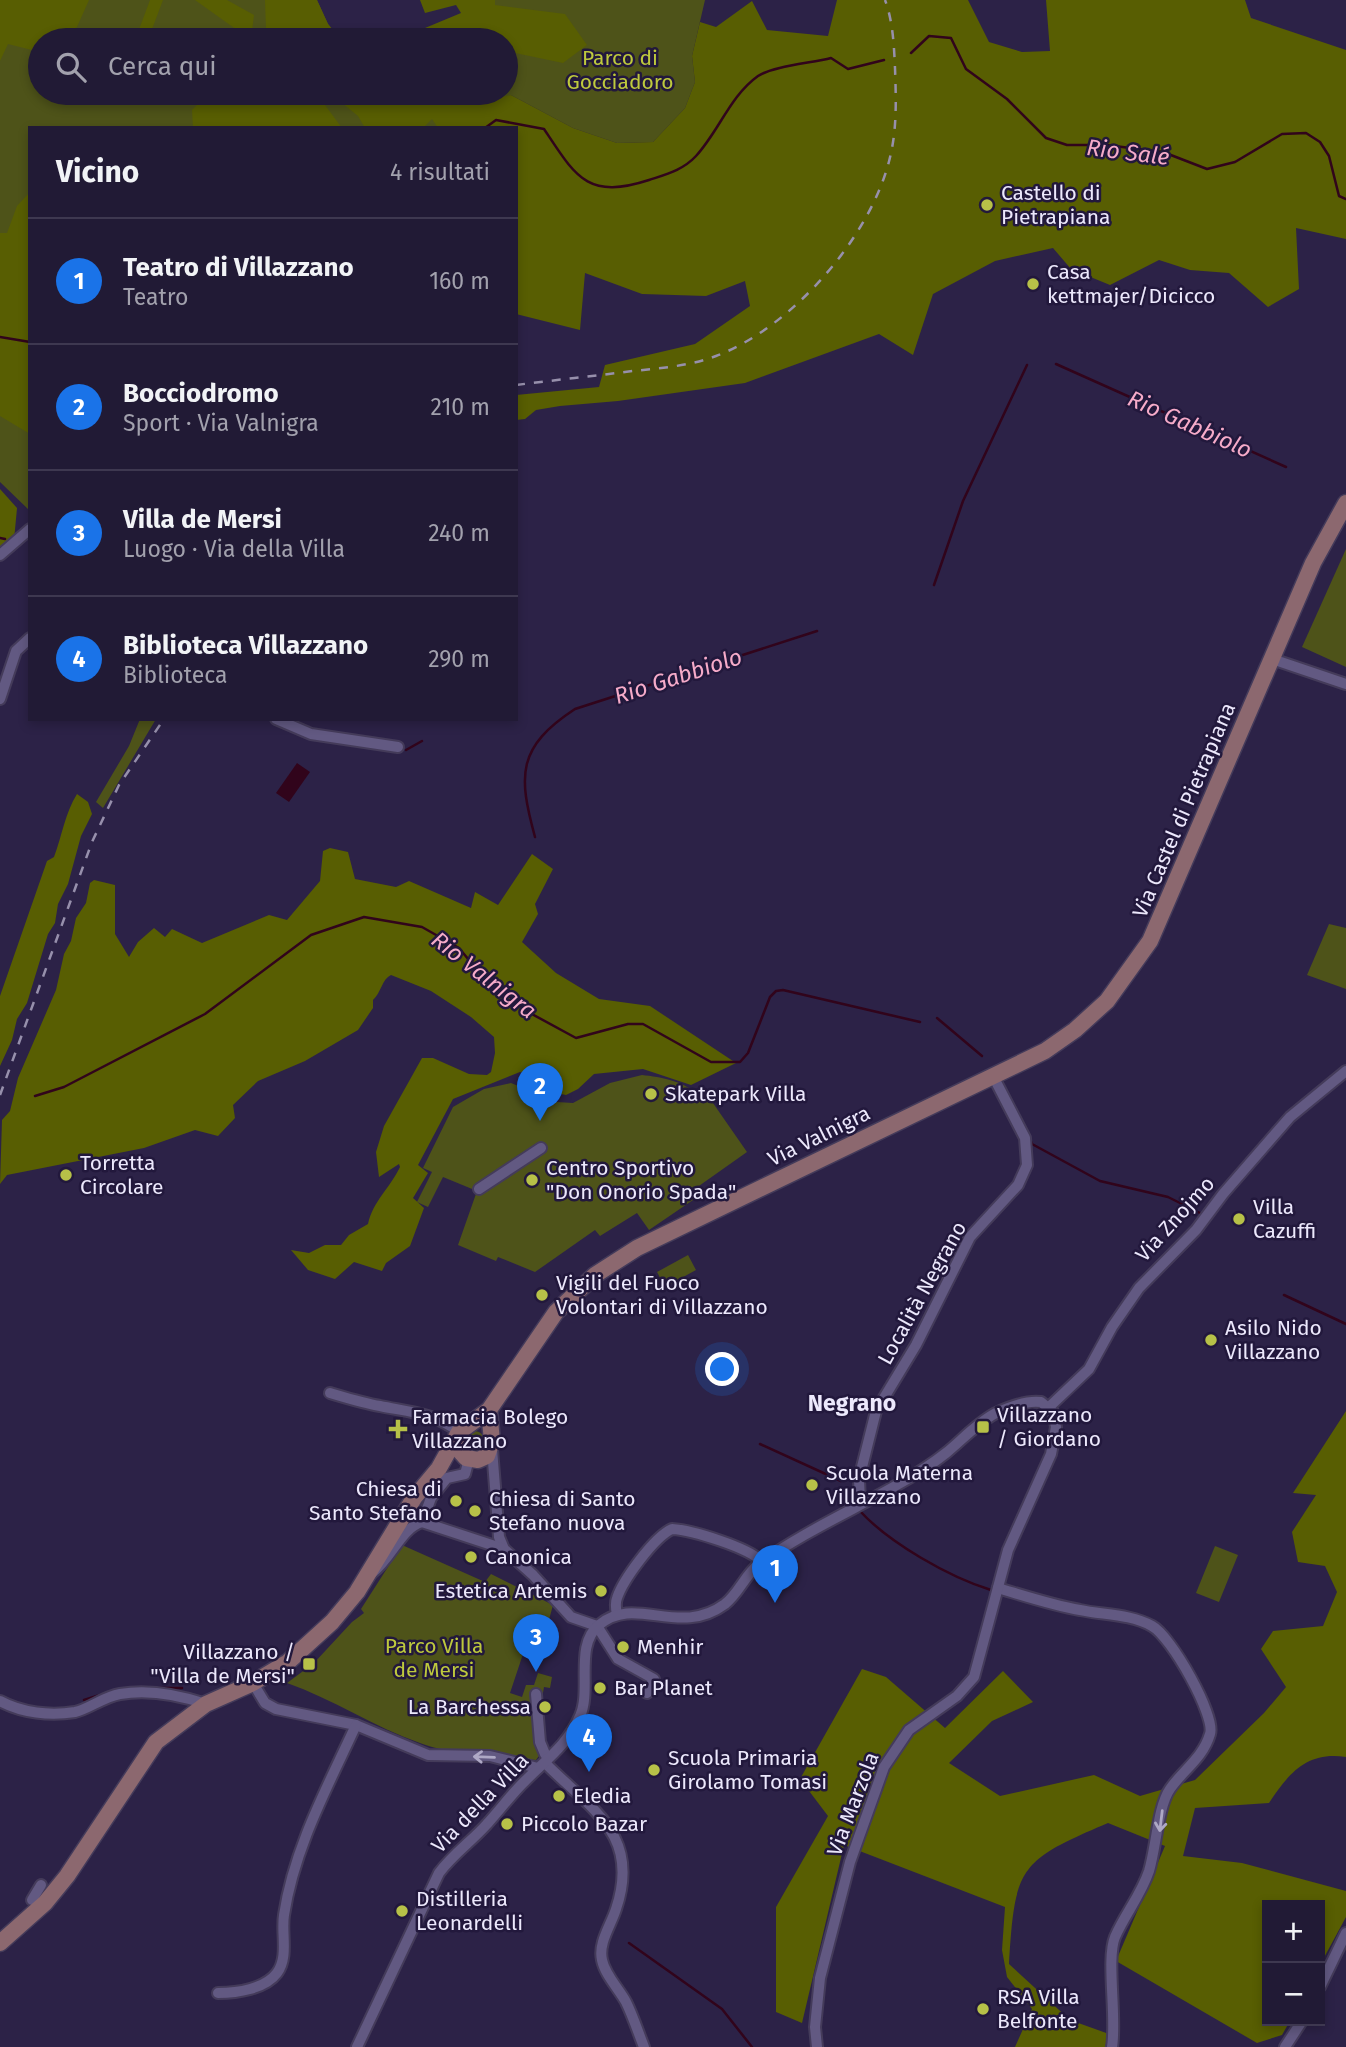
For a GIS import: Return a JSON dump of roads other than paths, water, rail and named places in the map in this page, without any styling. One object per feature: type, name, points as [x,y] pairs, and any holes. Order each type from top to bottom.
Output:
[{"type":"main road","name":"Via Castel di Pietrapiana","points":[[993,1076],[1045,1051],[1075,1030],[1128,976],[1150,942],[1313,563],[1346,503]]},
{"type":"main road","name":"Via Valnigra","points":[[462,1432],[489,1410],[556,1311],[580,1288],[620,1257],[993,1076]]},
{"type":"main road","points":[[439,1468],[486,1456],[491,1441],[489,1410]]},
{"type":"main road","points":[[0,1942],[38,1899],[67,1877],[156,1742],[206,1704],[253,1684],[288,1662],[317,1638],[345,1608],[414,1498],[439,1468],[462,1432],[484,1427],[491,1441]]},
{"type":"main road","points":[[462,1432],[457,1448],[470,1459]]},
{"type":"street","points":[[0,555],[28,531]]},
{"type":"street","points":[[0,699],[16,651],[28,640]]},
{"type":"street","points":[[1272,659],[1346,684]]},
{"type":"street","points":[[281,721],[311,734],[398,747]]},
{"type":"street","name":"Via Znojmo","points":[[1051,1410],[1088,1369],[1139,1288],[1196,1230],[1223,1194],[1290,1117],[1346,1071]]},
{"type":"street","name":"Località Negrano","points":[[860,1502],[859,1479],[876,1411],[916,1345],[970,1237],[1018,1185],[1027,1165],[1025,1138],[993,1076]]},
{"type":"street","points":[[479,1189],[541,1148]]},
{"type":"street","points":[[330,1393],[381,1407],[416,1411],[462,1432]]},
{"type":"street","points":[[597,1626],[617,1615],[694,1619],[724,1604],[762,1562],[860,1502],[897,1485],[944,1454],[996,1413],[1031,1402],[1051,1410]]},
{"type":"street","name":"Via Marzola","points":[[817,2047],[815,2027],[820,1978],[850,1863],[884,1767],[909,1730],[957,1696],[974,1676],[1014,1532],[1051,1454],[1056,1427],[1051,1410]]},
{"type":"street","points":[[491,1441],[499,1537],[504,1549]]},
{"type":"street","points":[[364,1579],[386,1563],[408,1528],[422,1522],[439,1487],[447,1478],[465,1474],[470,1459],[494,1477]]},
{"type":"street","points":[[422,1522],[504,1549],[533,1575],[571,1617],[597,1626],[618,1659],[654,1679],[647,1693]]},
{"type":"street","points":[[617,1615],[616,1600],[633,1571],[660,1537],[672,1530],[693,1533],[750,1552],[762,1562]]},
{"type":"street","points":[[998,1588],[1061,1606],[1130,1618],[1154,1626],[1178,1653],[1211,1721],[1210,1734],[1194,1764],[1169,1790],[1161,1811],[1159,1835],[1149,1872],[1133,1908],[1114,1938],[1116,2025],[1112,2047]]},
{"type":"street","name":"Via della Villa","points":[[357,2047],[383,1997],[425,1898],[439,1873],[543,1762],[566,1742],[585,1702],[585,1663],[597,1626]]},
{"type":"street","points":[[253,1684],[265,1703],[276,1709],[355,1725],[428,1755],[489,1756],[543,1762]]},
{"type":"street","points":[[0,1701],[29,1712],[77,1712],[106,1697],[146,1692],[179,1696],[206,1704]]},
{"type":"street","points":[[536,1693],[543,1762],[610,1829],[621,1847],[624,1871],[621,1893],[605,1936],[601,1959],[627,2003],[643,2047]]},
{"type":"street","points":[[218,1993],[236,1993],[264,1983],[278,1973],[283,1954],[284,1914],[297,1861],[355,1725]]},
{"type":"street","points":[[38,1899],[41,1885]]},
{"type":"street","points":[[1325,1977],[1346,1933]]},
{"type":"street","points":[[1285,2047],[1299,2026]]},
{"type":"waterway","name":"Rio Salé","points":[[911,53],[929,36],[951,38],[966,69],[1007,99],[1046,138],[1067,145],[1106,145],[1163,152],[1207,169],[1235,162],[1282,134],[1306,133],[1320,142],[1329,156],[1339,196],[1346,199]]},
{"type":"waterway","name":"Rio Salé","points":[[488,126],[496,120],[544,129],[565,160],[585,180],[611,187],[628,186],[668,173],[691,161],[740,93],[758,76],[783,67],[831,58],[848,69],[884,60]]},
{"type":"waterway","name":"Rio Salé","points":[[0,337],[28,342]]},
{"type":"waterway","name":"Rio Gabbiolo","points":[[1056,364],[1286,467]]},
{"type":"waterway","name":"Rio Gabbiolo","points":[[934,585],[963,501],[1027,365]]},
{"type":"waterway","points":[[0,538],[5,539]]},
{"type":"waterway","name":"Rio Gabbiolo","points":[[535,837],[526,796],[527,764],[532,750],[542,736],[575,709],[817,631]]},
{"type":"waterway","points":[[406,750],[422,741]]},
{"type":"waterway","name":"Rio Valnigra","points":[[35,1096],[64,1087],[205,1014],[311,935],[364,917],[422,927],[459,948],[478,971],[530,1013],[576,1038],[628,1024],[643,1024],[711,1062],[740,1062],[748,1053],[770,997],[776,991],[783,990],[920,1022]]},
{"type":"waterway","name":"Rio Valnigra","points":[[937,1018],[982,1056]]},
{"type":"waterway","name":"Rio Valnigra","points":[[1030,1139],[1032,1144],[1100,1181],[1168,1197],[1200,1213]]},
{"type":"waterway","name":"Rio Valnigra","points":[[1284,1295],[1346,1324]]},
{"type":"waterway","points":[[760,1444],[841,1481]]},
{"type":"waterway","points":[[859,1510],[886,1535],[921,1558],[957,1577],[991,1590]]},
{"type":"waterway","points":[[157,1688],[182,1688]]},
{"type":"waterway","points":[[84,1700],[100,1695]]},
{"type":"waterway","points":[[629,1943],[722,2009],[752,2047]]},
{"type":"railway","points":[[518,385],[665,368],[716,356],[745,342],[773,323],[801,300],[826,274],[867,215],[882,184],[891,153],[896,100],[894,42],[885,0]]},
{"type":"railway","points":[[0,1095],[92,842],[119,785],[163,721]]},
{"type":"place","name":"Castello di Pietrapiana","points":[[987,205]]},
{"type":"place","name":"Casa kettmajer/Dicicco","points":[[1033,284]]},
{"type":"place","name":"Skatepark Villa","points":[[651,1094]]},
{"type":"place","name":"Bocciodromo","points":[[540,1121]]},
{"type":"place","name":"Torretta Circolare","points":[[66,1175]]},
{"type":"place","name":"Centro Sportivo \"Don Onorio Spada\"","points":[[532,1180]]},
{"type":"place","name":"Villa Cazuffi","points":[[1239,1219]]},
{"type":"place","name":"Vigili del Fuoco Volontari di Villazzano","points":[[542,1295]]},
{"type":"place","name":"Asilo Nido Villazzano","points":[[1211,1340]]},
{"type":"place","name":"Villazzano / Giordano","points":[[983,1427]]},
{"type":"place","name":"Farmacia Bolego Villazzano","points":[[398,1429]]},
{"type":"place","name":"Scuola Materna Villazzano","points":[[812,1485]]},
{"type":"place","name":"Chiesa di Santo Stefano","points":[[456,1501]]},
{"type":"place","name":"Chiesa di Santo Stefano nuova","points":[[475,1511]]},
{"type":"place","name":"Canonica","points":[[471,1557]]},
{"type":"place","name":"Estetica Artemis","points":[[601,1591]]},
{"type":"place","name":"Teatro di Villazzano","points":[[775,1603]]},
{"type":"place","name":"Menhir","points":[[623,1647]]},
{"type":"place","name":"Villazzano / \"Villa de Mersi\"","points":[[309,1664]]},
{"type":"place","name":"Villa de Mersi","points":[[536,1672]]},
{"type":"place","name":"Bar Planet","points":[[600,1688]]},
{"type":"place","name":"La Barchessa","points":[[545,1707]]},
{"type":"place","name":"Scuola Primaria Girolamo Tomasi","points":[[654,1770]]},
{"type":"place","name":"Biblioteca Villazzano","points":[[589,1772]]},
{"type":"place","name":"Eledia","points":[[559,1796]]},
{"type":"place","name":"Piccolo Bazar","points":[[507,1824]]},
{"type":"place","name":"Distilleria Leonardelli","points":[[402,1911]]},
{"type":"place","name":"RSA Villa Belfonte","points":[[983,2009]]},
{"type":"district","name":"Negrano","points":[[852,1403]]},
{"type":"park label","name":"Parco di Gocciadoro","points":[[620,70]]},
{"type":"park label","name":"Parco Villa de Mersi","points":[[434,1658]]}]
